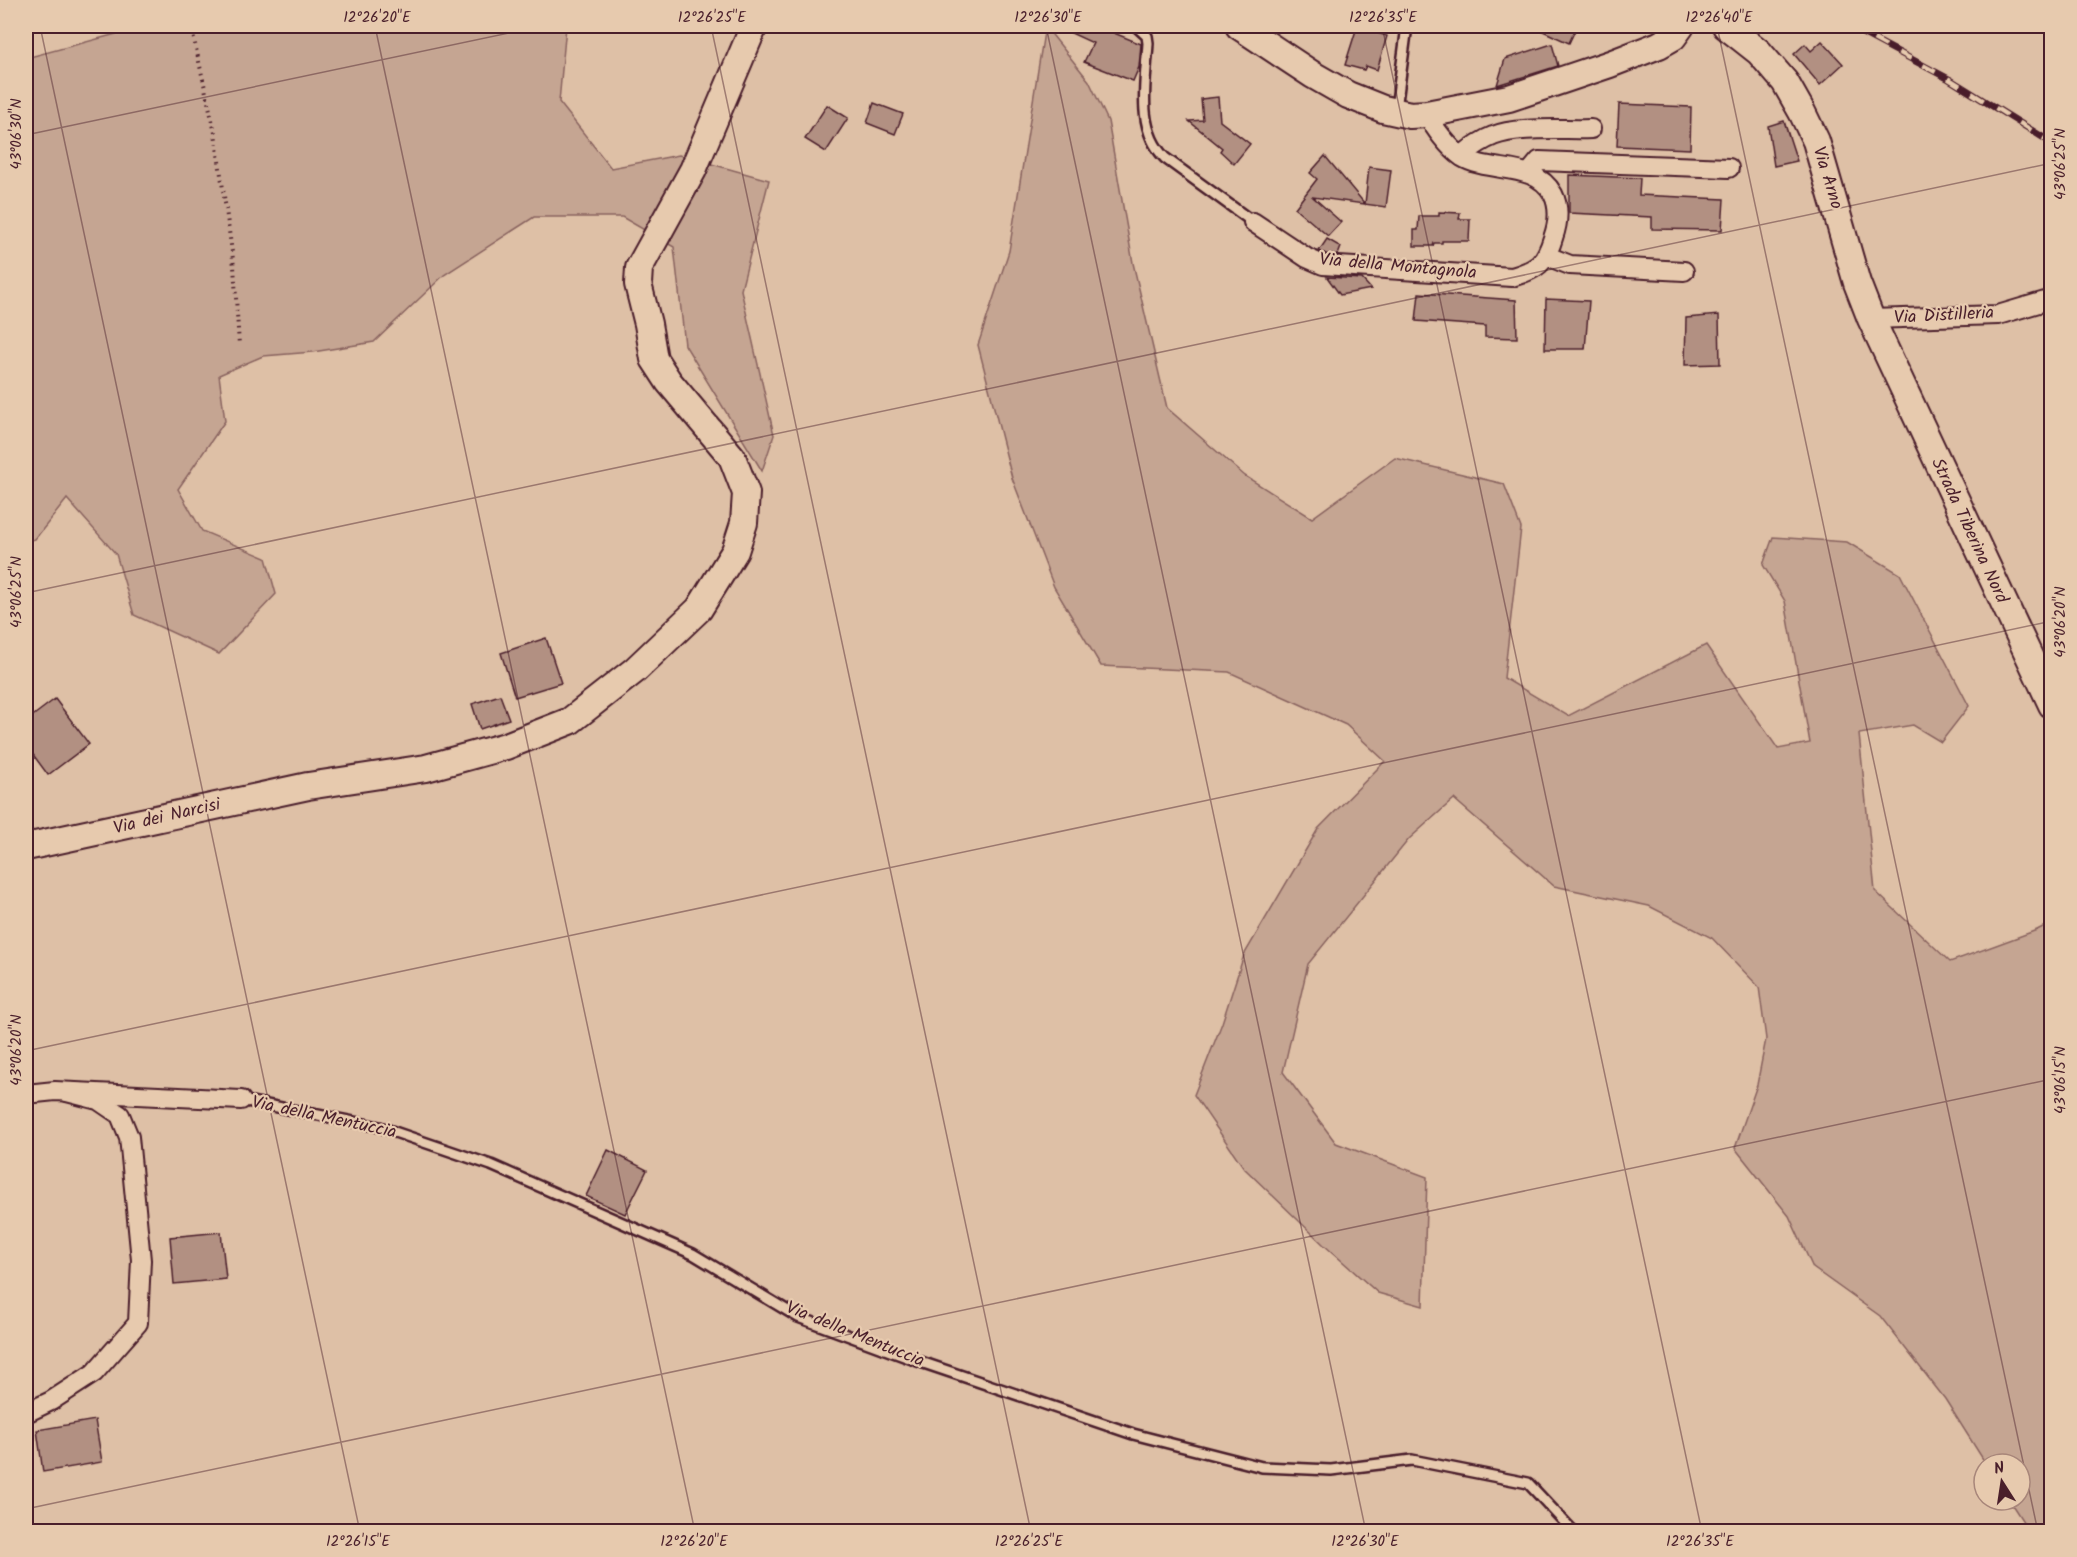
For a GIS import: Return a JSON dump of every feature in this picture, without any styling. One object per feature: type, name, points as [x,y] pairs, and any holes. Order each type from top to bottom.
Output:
[{"type":"street","name":"Via dei Narcisi","points":[[32,842],[308,786],[426,768],[506,746],[570,721],[635,670],[699,609],[735,551],[744,523],[746,493],[732,457],[669,382],[654,359],[638,284],[639,268],[693,170],[754,26]]},
{"type":"street","points":[[1244,27],[1313,75],[1339,90],[1383,109],[1410,115],[1427,114],[1509,98],[1659,45],[1673,37],[1681,26]]},
{"type":"street","name":"Via Arno","points":[[1726,26],[1759,52],[1785,82],[1802,112],[1816,141],[1857,283],[1887,356]]},
{"type":"street","points":[[1427,114],[1434,128],[1461,156],[1477,163],[1529,173],[1548,185],[1558,205],[1555,232],[1547,256],[1570,266],[1684,271]]},
{"type":"street","points":[[1461,156],[1475,144],[1494,135],[1510,131],[1591,129]]},
{"type":"street","points":[[1529,173],[1539,162],[1729,168]]},
{"type":"street","name":"Via della Montagnola","points":[[1253,222],[1307,258],[1323,265],[1512,277],[1530,271],[1547,256]]},
{"type":"street","name":"Via Distilleria","points":[[1871,319],[1998,315],[2052,299]]},
{"type":"street","name":"Strada Tiberina Nord","points":[[1887,356],[2052,705]]},
{"type":"street","name":"Via della Mentuccia","points":[[26,1094],[67,1092],[241,1100]]},
{"type":"street","name":"Via della Mentuccia","points":[[26,1413],[51,1401],[94,1373],[138,1323],[141,1260],[129,1137],[120,1114],[98,1100],[67,1092]]},
{"type":"lane","points":[[1136,26],[1147,36],[1144,108],[1155,148],[1165,158],[1253,222]]},
{"type":"lane","points":[[1396,112],[1407,26]]},
{"type":"lane","name":"Via della Mentuccia","points":[[241,1100],[380,1127],[491,1166],[693,1254],[798,1317],[912,1359],[1133,1434],[1262,1467],[1331,1470],[1412,1460],[1528,1483],[1574,1532]]},
{"type":"path","points":[[190,26],[215,133],[234,266],[239,345]]},
{"type":"shaded area","points":[[146,26],[566,26],[559,102],[611,168],[679,155],[769,180],[741,290],[774,435],[762,471],[685,345],[674,247],[622,217],[534,217],[444,275],[374,342],[313,352],[263,356],[219,375],[225,421],[178,489],[202,531],[266,558],[276,594],[219,654],[134,615],[116,554],[67,499],[35,539],[26,541],[26,58]]},
{"type":"shaded area","points":[[1045,26],[1089,81],[1108,121],[1133,263],[1167,408],[1245,476],[1312,518],[1395,458],[1504,484],[1521,528],[1504,678],[1568,716],[1706,645],[1778,749],[1810,743],[1785,601],[1763,565],[1773,537],[1847,542],[1900,574],[1969,706],[1941,742],[1913,725],[1859,734],[1875,891],[1950,962],[2051,923],[2051,1531],[2029,1531],[2017,1512],[2032,1512],[2032,1452],[1978,1452],[1945,1399],[1880,1316],[1813,1268],[1789,1216],[1735,1148],[1757,1085],[1766,1039],[1759,987],[1712,938],[1649,906],[1554,886],[1454,799],[1409,839],[1308,964],[1283,1072],[1336,1143],[1427,1177],[1423,1306],[1378,1293],[1244,1168],[1194,1095],[1222,1023],[1244,955],[1318,829],[1385,761],[1346,725],[1229,672],[1101,666],[1054,587],[1012,478],[978,345],[1009,251]]},
{"type":"building","points":[[1056,26],[1097,26],[1141,44],[1139,67],[1133,81],[1084,62],[1093,43]]},
{"type":"building","points":[[1532,26],[1577,26],[1569,43]]},
{"type":"building","points":[[1357,27],[1387,36],[1377,70],[1366,66],[1364,70],[1345,65]]},
{"type":"building","points":[[1822,41],[1843,64],[1820,85],[1794,54],[1805,44],[1811,51]]},
{"type":"building","points":[[1552,44],[1558,66],[1497,85],[1505,59]]},
{"type":"building","points":[[1218,97],[1220,121],[1250,144],[1234,164],[1220,151],[1222,148],[1189,121],[1203,120],[1201,99]]},
{"type":"building","points":[[874,103],[903,114],[895,134],[867,123]]},
{"type":"building","points":[[1619,104],[1691,107],[1690,149],[1617,146]]},
{"type":"building","points":[[827,105],[848,118],[826,152],[805,139]]},
{"type":"building","points":[[1784,121],[1797,161],[1774,166],[1768,126]]},
{"type":"building","points":[[1325,156],[1365,204],[1369,167],[1391,170],[1386,207],[1313,197],[1341,222],[1328,236],[1295,208],[1317,179],[1310,173]]},
{"type":"building","points":[[1569,175],[1640,178],[1639,195],[1724,199],[1722,230],[1652,229],[1652,217],[1569,213]]},
{"type":"building","points":[[1439,212],[1460,213],[1459,219],[1470,219],[1469,241],[1442,241],[1442,243],[1434,243],[1433,246],[1414,246],[1414,230],[1418,230],[1419,216],[1439,216]]},
{"type":"building","points":[[1327,239],[1341,247],[1338,255],[1319,251]]},
{"type":"building","points":[[1327,277],[1362,279],[1371,289],[1340,295]]},
{"type":"building","points":[[1419,293],[1516,300],[1517,338],[1485,337],[1485,326],[1416,321]]},
{"type":"building","points":[[1546,299],[1589,301],[1585,349],[1545,349]]},
{"type":"building","points":[[1719,315],[1720,364],[1685,365],[1686,318]]},
{"type":"building","points":[[546,638],[561,683],[515,697],[501,653]]},
{"type":"building","points":[[500,695],[509,719],[480,729],[472,704]]},
{"type":"building","points":[[55,699],[89,744],[48,775],[26,745],[26,721]]},
{"type":"building","points":[[608,1150],[647,1170],[625,1214],[586,1196]]},
{"type":"building","points":[[221,1232],[226,1279],[174,1284],[170,1237]]},
{"type":"building","points":[[95,1420],[102,1462],[43,1472],[37,1430]]},
{"type":"railway","points":[[1849,26],[1949,79],[2052,143]]}]
